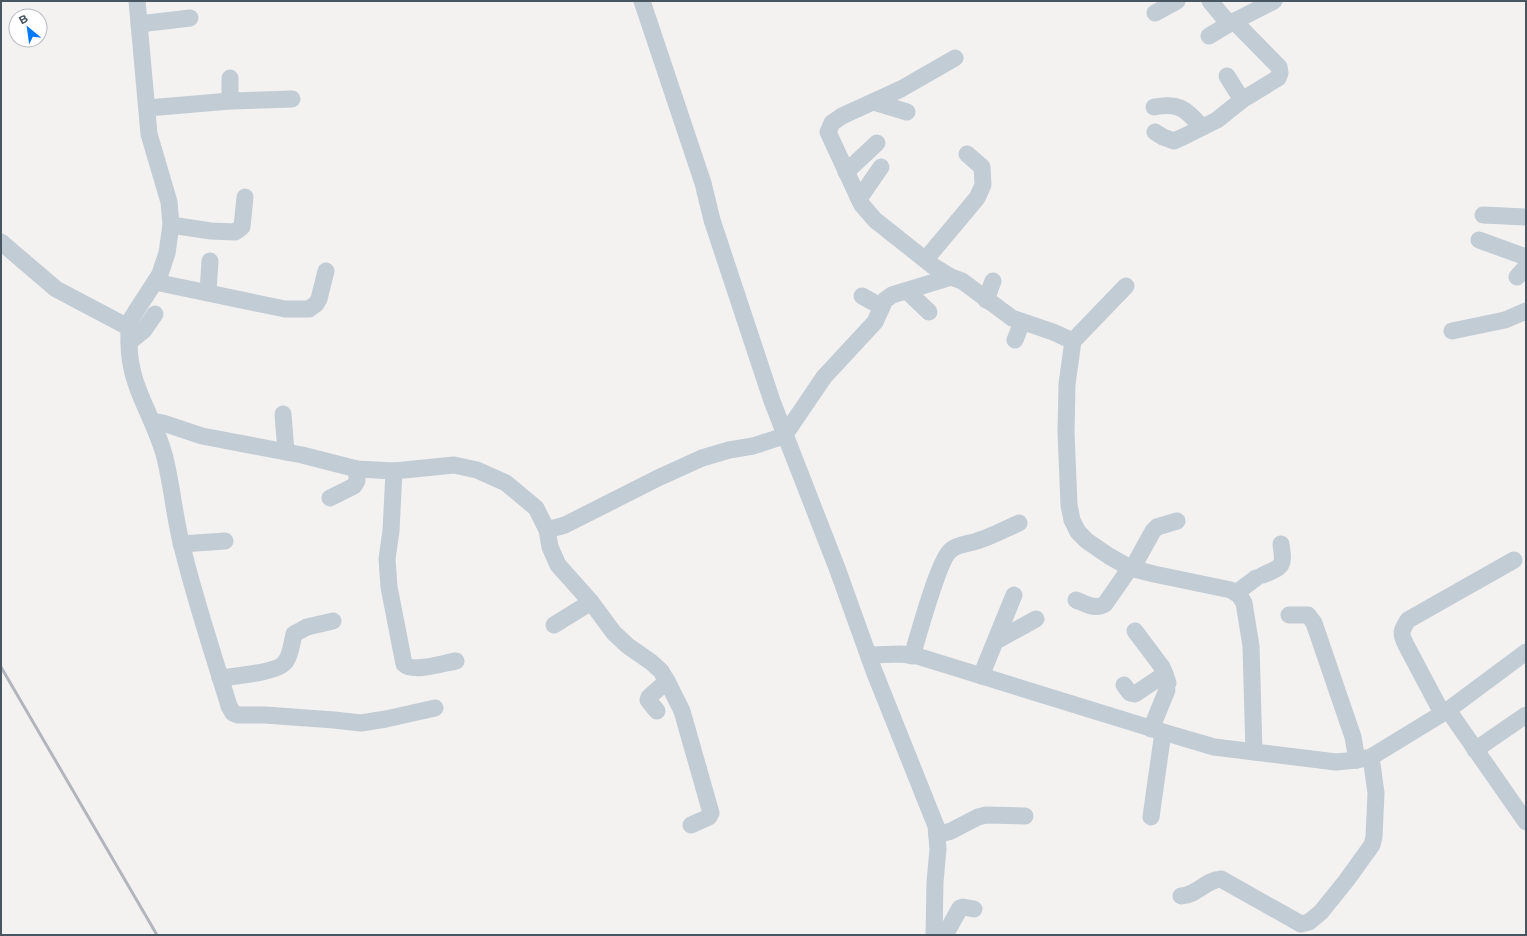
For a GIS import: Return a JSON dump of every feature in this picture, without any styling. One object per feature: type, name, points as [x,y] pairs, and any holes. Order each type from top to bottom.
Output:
[{"type":"street","points":[[137,1],[148,108],[149,134],[169,202],[171,225],[166,254],[160,274],[131,319],[129,356],[134,382],[152,421],[164,455],[181,544],[192,586],[229,706],[233,713],[238,715],[334,720],[361,723],[435,708]]},
{"type":"street","points":[[642,1],[703,183],[712,220],[733,285],[784,436],[837,568],[938,835],[934,935]]},
{"type":"street","points":[[1156,13],[1177,1]]},
{"type":"street","points":[[1155,132],[1174,141],[1217,120],[1242,100],[1278,78],[1280,73],[1279,67],[1231,23],[1210,1]]},
{"type":"street","points":[[1209,36],[1274,1]]},
{"type":"street","points":[[139,24],[190,18]]},
{"type":"street","points":[[955,58],[901,89],[842,116],[832,123],[828,132],[862,205],[875,220],[933,266],[951,277],[962,281],[1012,318],[1053,332],[1073,341]]},
{"type":"street","points":[[1227,76],[1242,100]]},
{"type":"street","points":[[230,78],[230,101]]},
{"type":"street","points":[[148,108],[230,101],[292,99]]},
{"type":"street","points":[[874,102],[907,112]]},
{"type":"street","points":[[1154,107],[1164,105],[1178,107],[1186,111],[1202,127]]},
{"type":"street","points":[[846,172],[877,143]]},
{"type":"street","points":[[926,259],[977,198],[983,185],[982,167],[967,154]]},
{"type":"street","points":[[859,199],[881,167]]},
{"type":"street","points":[[171,225],[211,231],[234,232],[242,227],[245,197]]},
{"type":"street","points":[[1483,215],[1526,217]]},
{"type":"street","points":[[1479,240],[1526,257]]},
{"type":"street","points":[[1,242],[56,289],[129,334],[144,330],[155,314]]},
{"type":"street","points":[[208,292],[210,261]]},
{"type":"street","points":[[155,282],[285,309],[309,309],[316,304],[319,299],[326,271]]},
{"type":"street","points":[[547,530],[565,525],[658,478],[702,458],[730,450],[753,446],[784,436],[824,377],[875,322],[885,300],[892,296],[951,277]]},
{"type":"street","points":[[986,300],[992,282]]},
{"type":"street","points":[[1126,286],[1073,341],[1067,384],[1066,432],[1069,505],[1072,520],[1078,532],[1088,541],[1109,556],[1131,568],[1231,590],[1239,595],[1244,603],[1251,646],[1254,752]]},
{"type":"street","points":[[907,291],[929,312]]},
{"type":"street","points":[[862,296],[882,307]]},
{"type":"street","points":[[1452,331],[1505,320],[1526,310]]},
{"type":"street","points":[[1015,340],[1022,322]]},
{"type":"street","points":[[283,414],[286,452]]},
{"type":"street","points":[[152,421],[163,423],[202,436],[286,452],[357,469],[394,471],[454,465],[477,470],[506,483],[536,508],[547,530],[550,547],[558,565],[591,602],[614,633],[628,646],[661,671],[667,681],[682,711],[711,813],[709,817],[691,825]]},
{"type":"street","points":[[330,498],[354,486],[357,482],[357,469]]},
{"type":"street","points":[[394,471],[391,531],[387,559],[389,587],[404,664],[407,667],[414,669],[456,661]]},
{"type":"street","points":[[1076,600],[1095,608],[1105,604],[1131,568],[1153,531],[1158,527],[1177,521]]},
{"type":"street","points":[[912,656],[943,560],[950,550],[958,546],[984,539],[1019,523]]},
{"type":"street","points":[[181,544],[225,541]]},
{"type":"street","points":[[1236,593],[1260,577],[1278,568],[1282,564],[1281,544]]},
{"type":"street","points":[[1514,560],[1408,620],[1403,628],[1401,636],[1445,712],[1475,750],[1526,822]]},
{"type":"street","points":[[981,676],[1014,595]]},
{"type":"street","points":[[554,625],[591,602]]},
{"type":"street","points":[[1181,896],[1190,896],[1210,882],[1221,878],[1301,924],[1306,924],[1314,919],[1346,881],[1372,845],[1374,837],[1376,793],[1364,759],[1354,737],[1314,623],[1308,615],[1289,615]]},
{"type":"street","points":[[996,641],[1036,619]]},
{"type":"street","points":[[220,678],[273,669],[283,665],[287,660],[294,634],[307,627],[332,621]]},
{"type":"street","points":[[1134,631],[1167,682],[1157,731],[1151,817]]},
{"type":"street","points":[[869,655],[900,654],[912,656],[1214,747],[1336,762],[1364,759],[1445,712],[1526,652]]},
{"type":"street","points":[[657,711],[648,700],[649,697],[667,681]]},
{"type":"street","points":[[1124,685],[1130,693],[1135,694],[1167,682]]},
{"type":"street","points":[[1475,750],[1526,714]]},
{"type":"street","points":[[938,835],[951,832],[971,820],[982,816],[1026,816]]},
{"type":"street","points":[[945,935],[960,908],[963,907],[974,909]]},
{"type":"railway","points":[[1,667],[157,935]]}]
